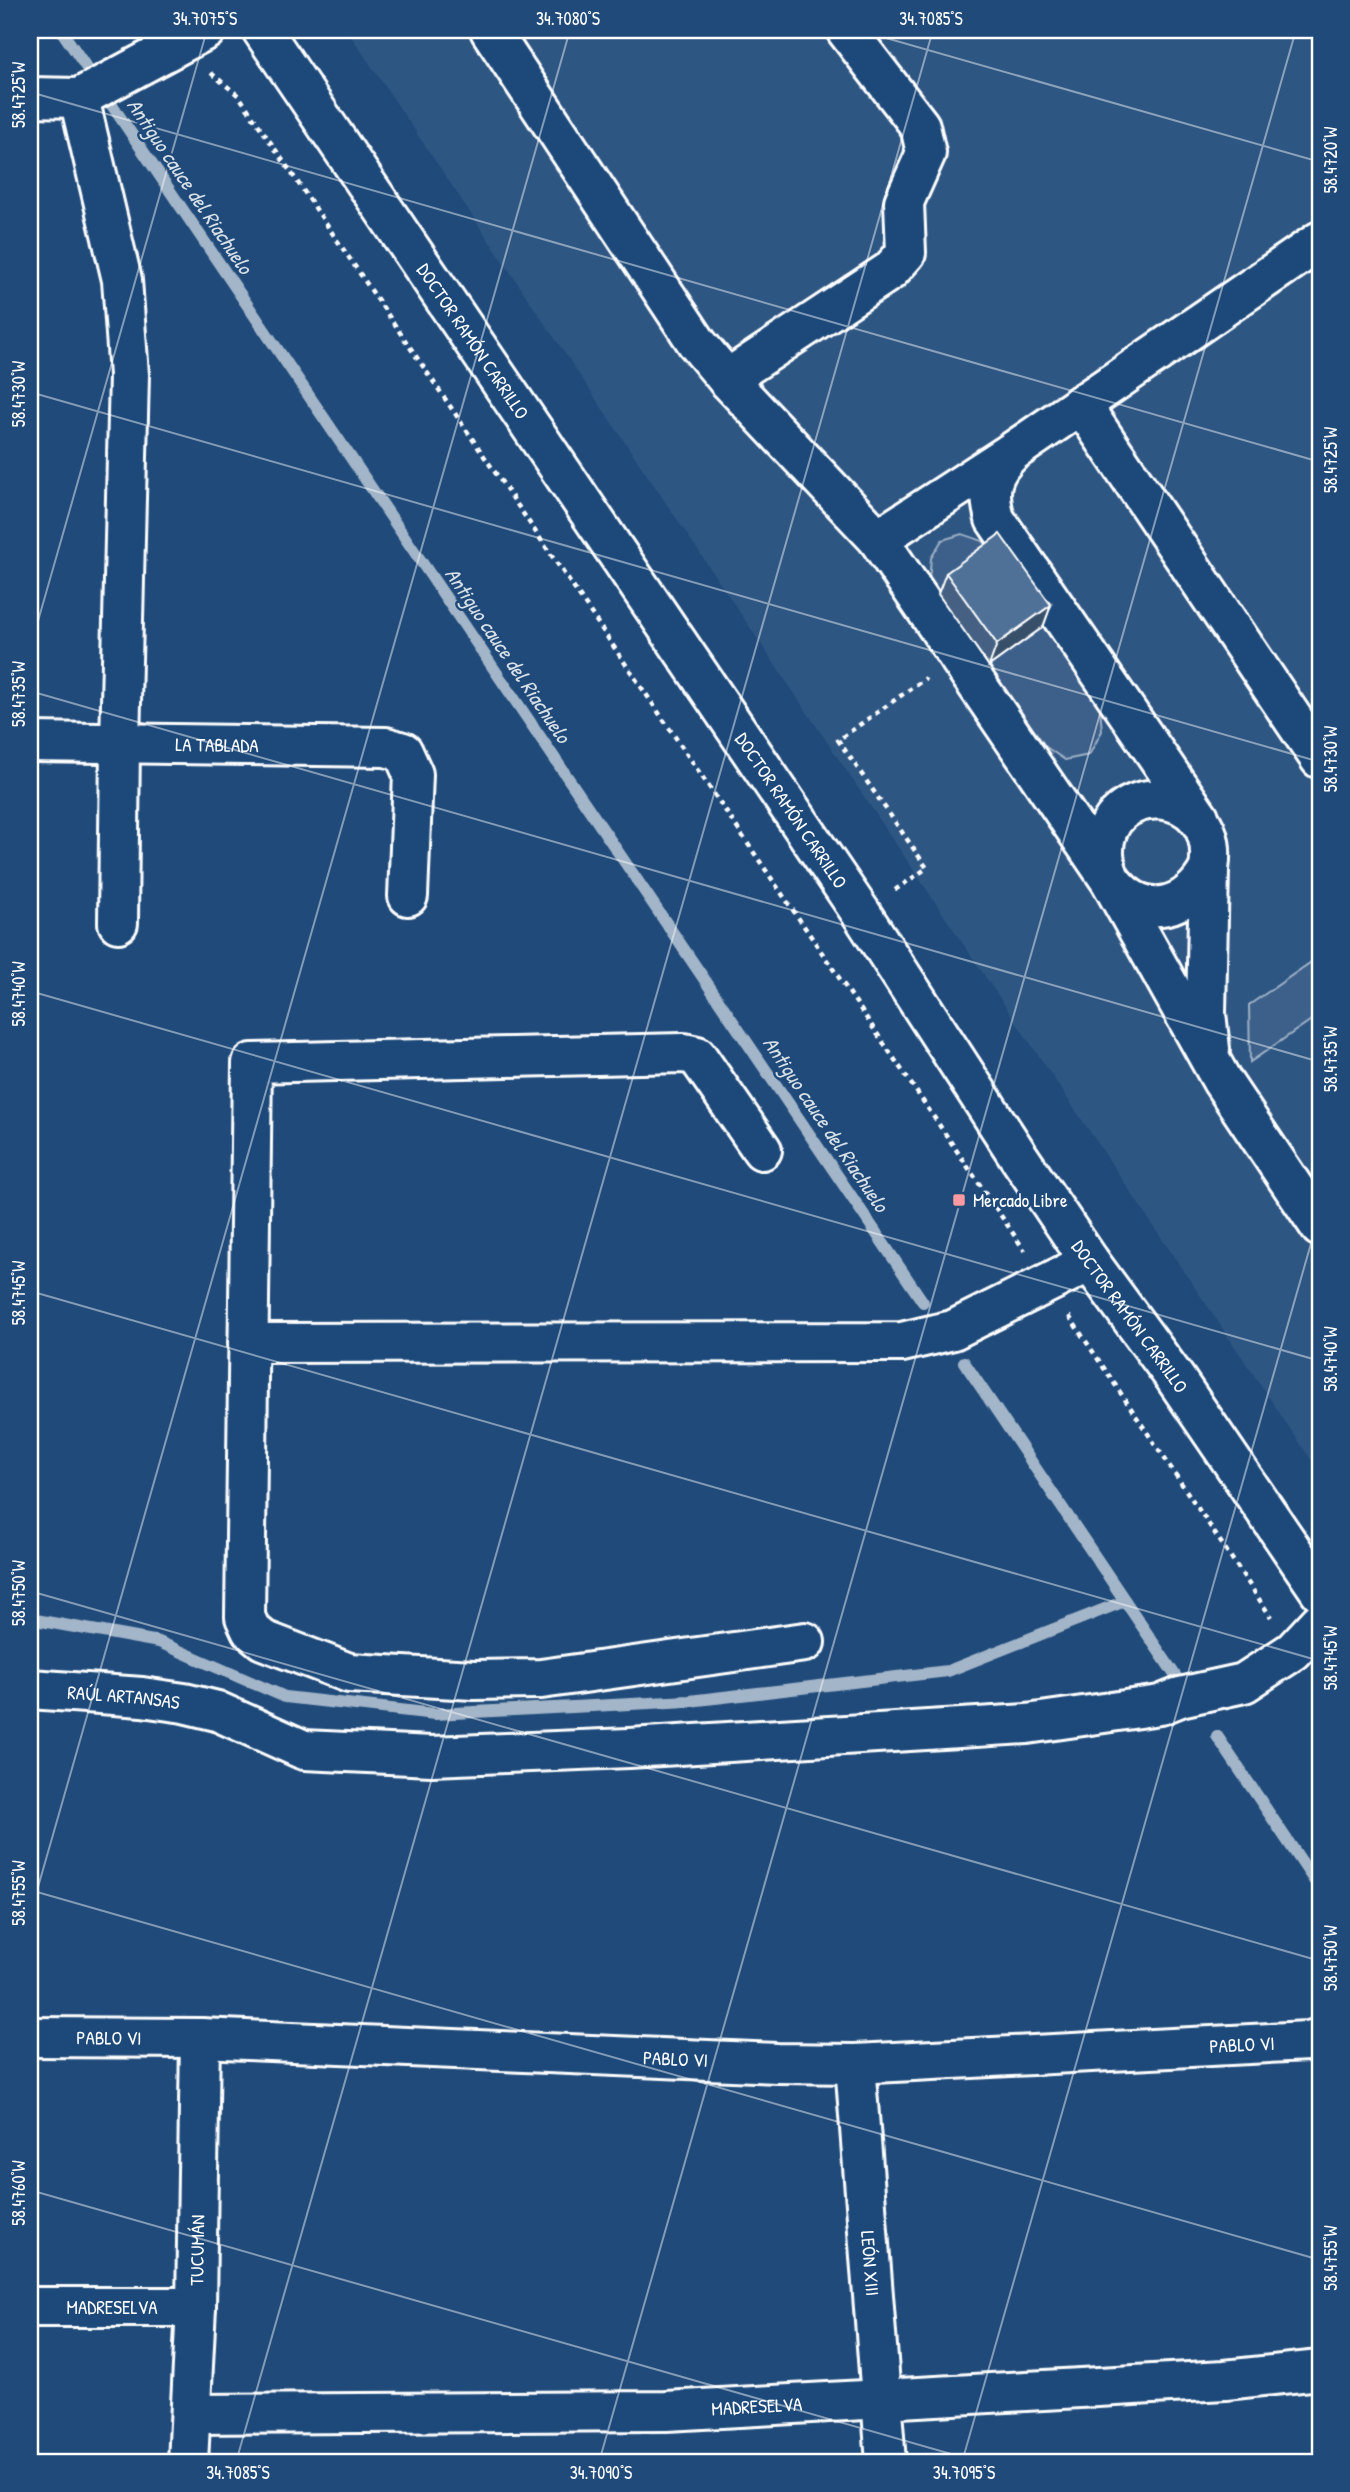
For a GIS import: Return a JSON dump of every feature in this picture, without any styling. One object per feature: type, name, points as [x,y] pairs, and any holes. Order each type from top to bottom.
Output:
[{"type":"street","name":"DOCTOR RAMÓN CARRILLO","points":[[262,30],[861,913],[1090,1262],[1175,1378],[1320,1591]]},
{"type":"street","points":[[490,30],[697,344],[878,539],[1110,880],[1222,1081],[1320,1227]]},
{"type":"street","points":[[727,379],[890,271],[906,253],[904,202],[926,153],[920,126],[846,30]]},
{"type":"street","points":[[30,97],[80,97],[196,35]]},
{"type":"street","points":[[80,97],[122,281],[129,375],[118,922]]},
{"type":"street","points":[[878,539],[1012,452],[1320,241]]},
{"type":"street","points":[[1081,404],[1320,759]]},
{"type":"street","points":[[1012,452],[1000,464],[993,477],[990,490],[995,519],[1208,834],[1212,852],[1209,869],[1206,1013],[1210,1049],[1222,1081]]},
{"type":"street","name":"LA TABLADA","points":[[30,741],[386,747],[403,752],[413,774],[408,896]]},
{"type":"street","points":[[1200,819],[1187,807],[1170,800],[1152,799],[1135,803],[1120,814],[1110,828],[1104,845],[1105,863],[1110,880],[1122,894],[1137,903],[1154,906],[1172,905],[1188,898],[1209,869]]},
{"type":"street","points":[[762,1150],[697,1056],[684,1053],[252,1063],[245,1617],[251,1630],[262,1640],[349,1673],[474,1680],[541,1679],[805,1642]]},
{"type":"street","points":[[248,1343],[902,1342],[953,1329],[1090,1262]]},
{"type":"street","name":"RAÚL ARTANSAS","points":[[30,1689],[142,1697],[184,1703],[217,1711],[304,1749],[432,1756],[643,1747],[1027,1724],[1160,1706],[1180,1697],[1244,1683],[1293,1651],[1320,1622]]},
{"type":"street","name":"PABLO VI","points":[[30,2036],[200,2038],[855,2064],[1308,2041],[1320,2038]]},
{"type":"street","name":"TUCUMÁN","points":[[188,2462],[196,2307],[200,2038]]},
{"type":"street","name":"LEÓN XIII","points":[[855,2064],[886,2462]]},
{"type":"street","name":"MADRESELVA","points":[[30,2307],[196,2307]]},
{"type":"street","name":"MADRESELVA","points":[[192,2414],[666,2411],[1225,2381],[1320,2370]]},
{"type":"path","points":[[196,35],[208,70],[239,96],[1293,1651]]},
{"type":"path","points":[[861,913],[928,868],[838,740],[927,677]]},
{"type":"shaded area","points":[[347,30],[1320,30],[1320,1473]]},
{"type":"shaded area","points":[[962,534],[983,541],[1100,708],[1102,731],[1089,755],[1065,760],[1046,747],[929,581],[931,558],[942,540]]},
{"type":"shaded area","points":[[1320,956],[1320,1014],[1250,1062],[1249,1005]]},
{"type":"building","points":[[1000,534],[1051,605],[997,644],[946,573]]},
{"type":"waterway","name":"Antiguo cauce del Riachuelo","points":[[61,30],[923,1302]]},
{"type":"waterway","name":"Antiguo cauce del Riachuelo","points":[[964,1362],[1177,1678]]},
{"type":"waterway","points":[[30,1619],[159,1642],[285,1697],[435,1714],[689,1701],[948,1671],[1125,1601]]},
{"type":"waterway","name":"Antiguo cauce del Riachuelo","points":[[1217,1736],[1320,1889]]},
{"type":"place","name":"Mercado Libre","points":[[959,1200]]}]
